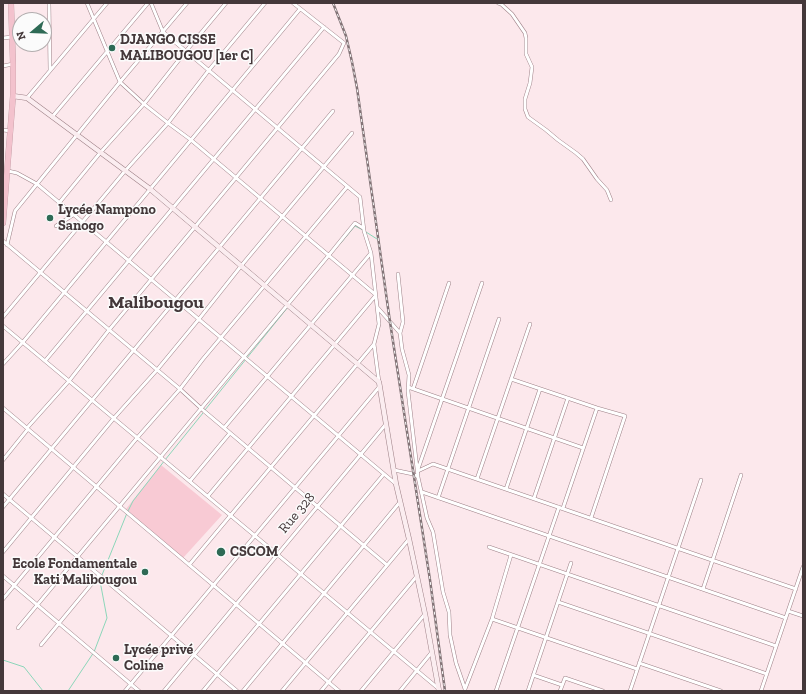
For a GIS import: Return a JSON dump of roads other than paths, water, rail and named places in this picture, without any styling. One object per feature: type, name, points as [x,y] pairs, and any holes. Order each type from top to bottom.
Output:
[{"type":"highway","points":[[11,3],[12,37]]},
{"type":"highway","points":[[3,223],[13,96],[13,52]]},
{"type":"street","points":[[49,3],[50,70]]},
{"type":"street","points":[[87,3],[120,82],[144,104],[214,158],[376,295]]},
{"type":"street","points":[[27,98],[107,3]]},
{"type":"street","points":[[52,117],[148,3]]},
{"type":"street","points":[[151,3],[163,32],[360,198],[363,228],[371,253],[379,324],[374,344],[379,384],[396,484],[425,614],[439,690]]},
{"type":"street","points":[[7,245],[15,211],[120,82],[187,3]]},
{"type":"street","points":[[59,203],[100,153],[144,104],[226,3]]},
{"type":"street","points":[[3,317],[125,171],[168,123],[209,70],[265,3]]},
{"type":"street","points":[[3,460],[69,381],[109,330],[339,54],[344,43],[293,3]]},
{"type":"street","points":[[498,3],[512,14],[525,32],[526,54],[532,67],[530,83],[525,99],[525,109],[528,117],[583,159],[607,190],[611,200]]},
{"type":"street","points":[[3,364],[64,293],[300,9]]},
{"type":"street","points":[[45,361],[324,27]]},
{"type":"street","points":[[3,38],[12,37]]},
{"type":"street","points":[[3,66],[13,64]]},
{"type":"street","points":[[13,96],[27,98],[150,189],[379,384]]},
{"type":"street","points":[[3,507],[333,111]]},
{"type":"street","points":[[3,130],[11,131]]},
{"type":"street","points":[[3,552],[114,418],[157,370],[241,266],[352,133]]},
{"type":"street","points":[[7,170],[17,173],[36,184],[396,484]]},
{"type":"street","points":[[3,599],[96,487],[180,390],[203,359],[347,186]]},
{"type":"street","points":[[56,226],[74,215]]},
{"type":"street","points":[[18,628],[355,224],[363,228]]},
{"type":"street","points":[[3,241],[387,565]]},
{"type":"street","points":[[224,428],[371,253]]},
{"type":"street","points":[[398,274],[403,322],[400,333],[402,349],[409,375],[408,391],[418,477],[427,518],[434,532],[443,592],[449,612],[450,635],[456,663],[465,690]]},
{"type":"street","points":[[413,389],[449,283]]},
{"type":"street","points":[[418,471],[482,283]]},
{"type":"street","points":[[208,496],[376,295]]},
{"type":"street","points":[[377,307],[400,333]]},
{"type":"street","points":[[438,498],[499,319]]},
{"type":"street","points":[[477,479],[530,324]]},
{"type":"street","points":[[3,326],[417,670],[439,690]]},
{"type":"street","points":[[190,565],[374,344]]},
{"type":"street","points":[[511,379],[625,416],[591,518]]},
{"type":"street","points":[[125,691],[295,488],[379,384]]},
{"type":"street","points":[[408,387],[584,448]]},
{"type":"street","points":[[506,489],[540,389]]},
{"type":"street","points":[[534,498],[568,398]]},
{"type":"street","points":[[3,408],[339,691]]},
{"type":"street","points":[[563,508],[597,408]]},
{"type":"street","name":"Rue 328","points":[[164,691],[386,424]]},
{"type":"street","points":[[190,481],[230,433]]},
{"type":"street","points":[[418,471],[433,464],[796,589]]},
{"type":"street","points":[[394,470],[413,474],[418,477]]},
{"type":"street","points":[[203,691],[384,474]]},
{"type":"street","points":[[703,589],[741,475]]},
{"type":"street","points":[[630,691],[701,480]]},
{"type":"street","points":[[422,492],[786,618]]},
{"type":"street","points":[[3,494],[237,691]]},
{"type":"street","points":[[243,691],[401,502]]},
{"type":"street","points":[[496,691],[559,507]]},
{"type":"street","points":[[282,691],[409,538]]},
{"type":"street","points":[[489,547],[776,646]]},
{"type":"street","points":[[465,690],[492,619],[511,555]]},
{"type":"street","points":[[528,691],[571,563]]},
{"type":"street","points":[[761,691],[803,567]]},
{"type":"street","points":[[41,645],[99,575]]},
{"type":"street","points":[[3,576],[139,691]]},
{"type":"street","points":[[321,691],[417,576]]},
{"type":"street","points":[[558,602],[767,674]]},
{"type":"street","points":[[788,611],[803,616]]},
{"type":"street","points":[[361,691],[425,614]]},
{"type":"street","points":[[492,619],[637,669]]},
{"type":"street","points":[[400,691],[432,652]]},
{"type":"street","points":[[639,663],[721,691]]},
{"type":"street","points":[[533,675],[562,685]]},
{"type":"street","points":[[560,691],[565,678],[595,690],[603,691]]},
{"type":"waterway","points":[[340,244],[355,226],[363,230]]},
{"type":"waterway","points":[[366,232],[377,239]]},
{"type":"waterway","points":[[205,410],[288,307]]},
{"type":"waterway","points":[[102,575],[133,501],[203,413]]},
{"type":"waterway","points":[[68,691],[94,652],[107,618],[100,581],[101,578]]},
{"type":"waterway","points":[[3,660],[24,667],[43,691]]},
{"type":"railway","points":[[333,3],[346,36],[357,88],[445,691]]},
{"type":"place","name":"DJANGO CISSE MALIBOUGOU [1er C]","points":[[112,48]]},
{"type":"place","name":"Lycée Nampono Sanogo","points":[[50,218]]},
{"type":"place","name":"CSCOM","points":[[221,552]]},
{"type":"place","name":"Ecole Fondamentale Kati Malibougou","points":[[145,572]]},
{"type":"place","name":"Lycée privé Coline","points":[[116,658]]},
{"type":"district","name":"Malibougou","points":[[156,303]]}]
